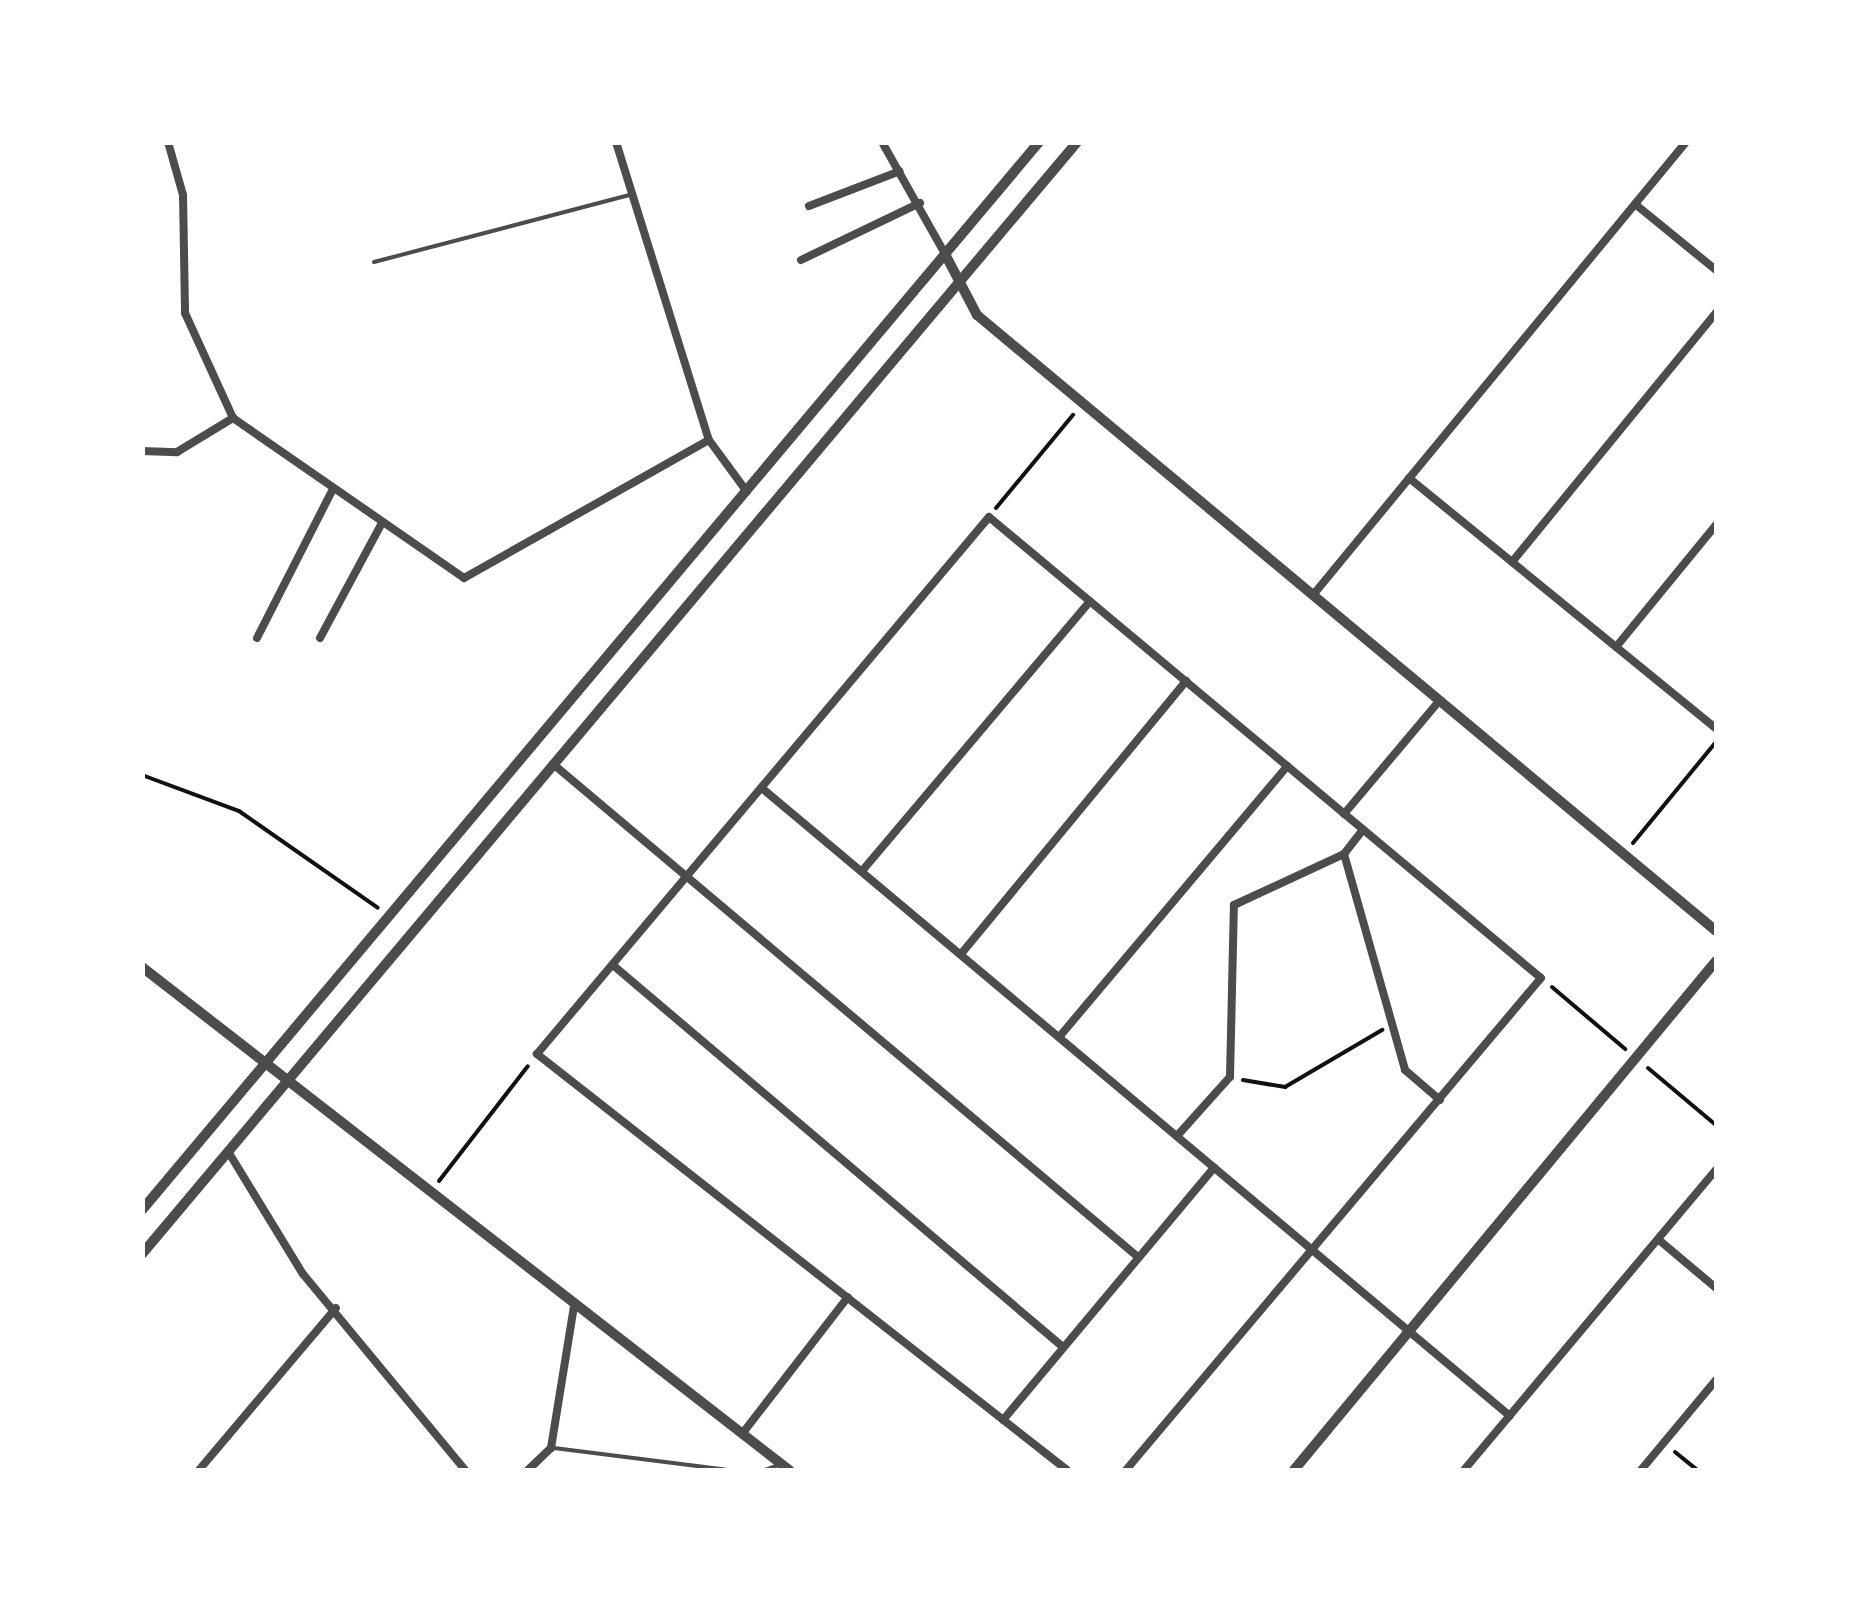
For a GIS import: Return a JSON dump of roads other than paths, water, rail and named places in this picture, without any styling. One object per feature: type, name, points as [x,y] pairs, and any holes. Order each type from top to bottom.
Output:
[{"type":"street","points":[[168,142],[182,195],[185,314],[233,418],[464,578],[709,440]]},
{"type":"street","points":[[616,142],[709,440],[747,492]]},
{"type":"street","points":[[882,142],[920,202],[956,286],[1082,404],[1716,931]]},
{"type":"street","points":[[142,1210],[1039,142]]},
{"type":"street","points":[[142,1254],[1077,142]]},
{"type":"street","points":[[1312,595],[1686,142]]},
{"type":"street","points":[[808,206],[900,170]]},
{"type":"street","points":[[801,260],[920,202]]},
{"type":"street","points":[[1636,204],[1716,270]]},
{"type":"street","points":[[1512,562],[1716,313]]},
{"type":"street","points":[[142,451],[177,452],[233,418]]},
{"type":"street","points":[[1409,478],[1716,728]]},
{"type":"street","points":[[257,638],[333,488]]},
{"type":"street","points":[[1066,1470],[537,1054],[989,518],[1541,978],[1126,1470]]},
{"type":"street","points":[[320,638],[382,523]]},
{"type":"street","points":[[1616,646],[1716,526]]},
{"type":"street","points":[[862,871],[1090,601]]},
{"type":"street","points":[[961,954],[1186,681]]},
{"type":"street","points":[[1344,814],[1439,701]]},
{"type":"street","points":[[553,763],[1138,1258]]},
{"type":"street","points":[[1060,1036],[1286,766]]},
{"type":"street","points":[[764,789],[1510,1416]]},
{"type":"street","points":[[1177,1136],[1230,1077],[1234,905],[1344,854],[1363,830]]},
{"type":"street","points":[[1344,854],[1404,1070],[1440,1100]]},
{"type":"street","points":[[1294,1470],[1716,961]]},
{"type":"street","points":[[614,966],[1063,1347]]},
{"type":"street","points":[[142,967],[784,1467]]},
{"type":"street","points":[[229,1153],[272,1231],[466,1470]]},
{"type":"street","points":[[1003,1420],[1214,1168]]},
{"type":"street","points":[[1464,1470],[1716,1170]]},
{"type":"street","points":[[1659,1240],[1716,1288]]},
{"type":"street","points":[[742,1434],[848,1297]]},
{"type":"street","points":[[528,1470],[551,1448],[574,1306]]},
{"type":"street","points":[[199,1470],[336,1308]]},
{"type":"street","points":[[1640,1470],[1716,1380]]},
{"type":"lane","points":[[374,262],[630,195]]},
{"type":"lane","points":[[551,1448],[727,1470]]},
{"type":"lane","points":[[765,1470],[784,1467]]}]
